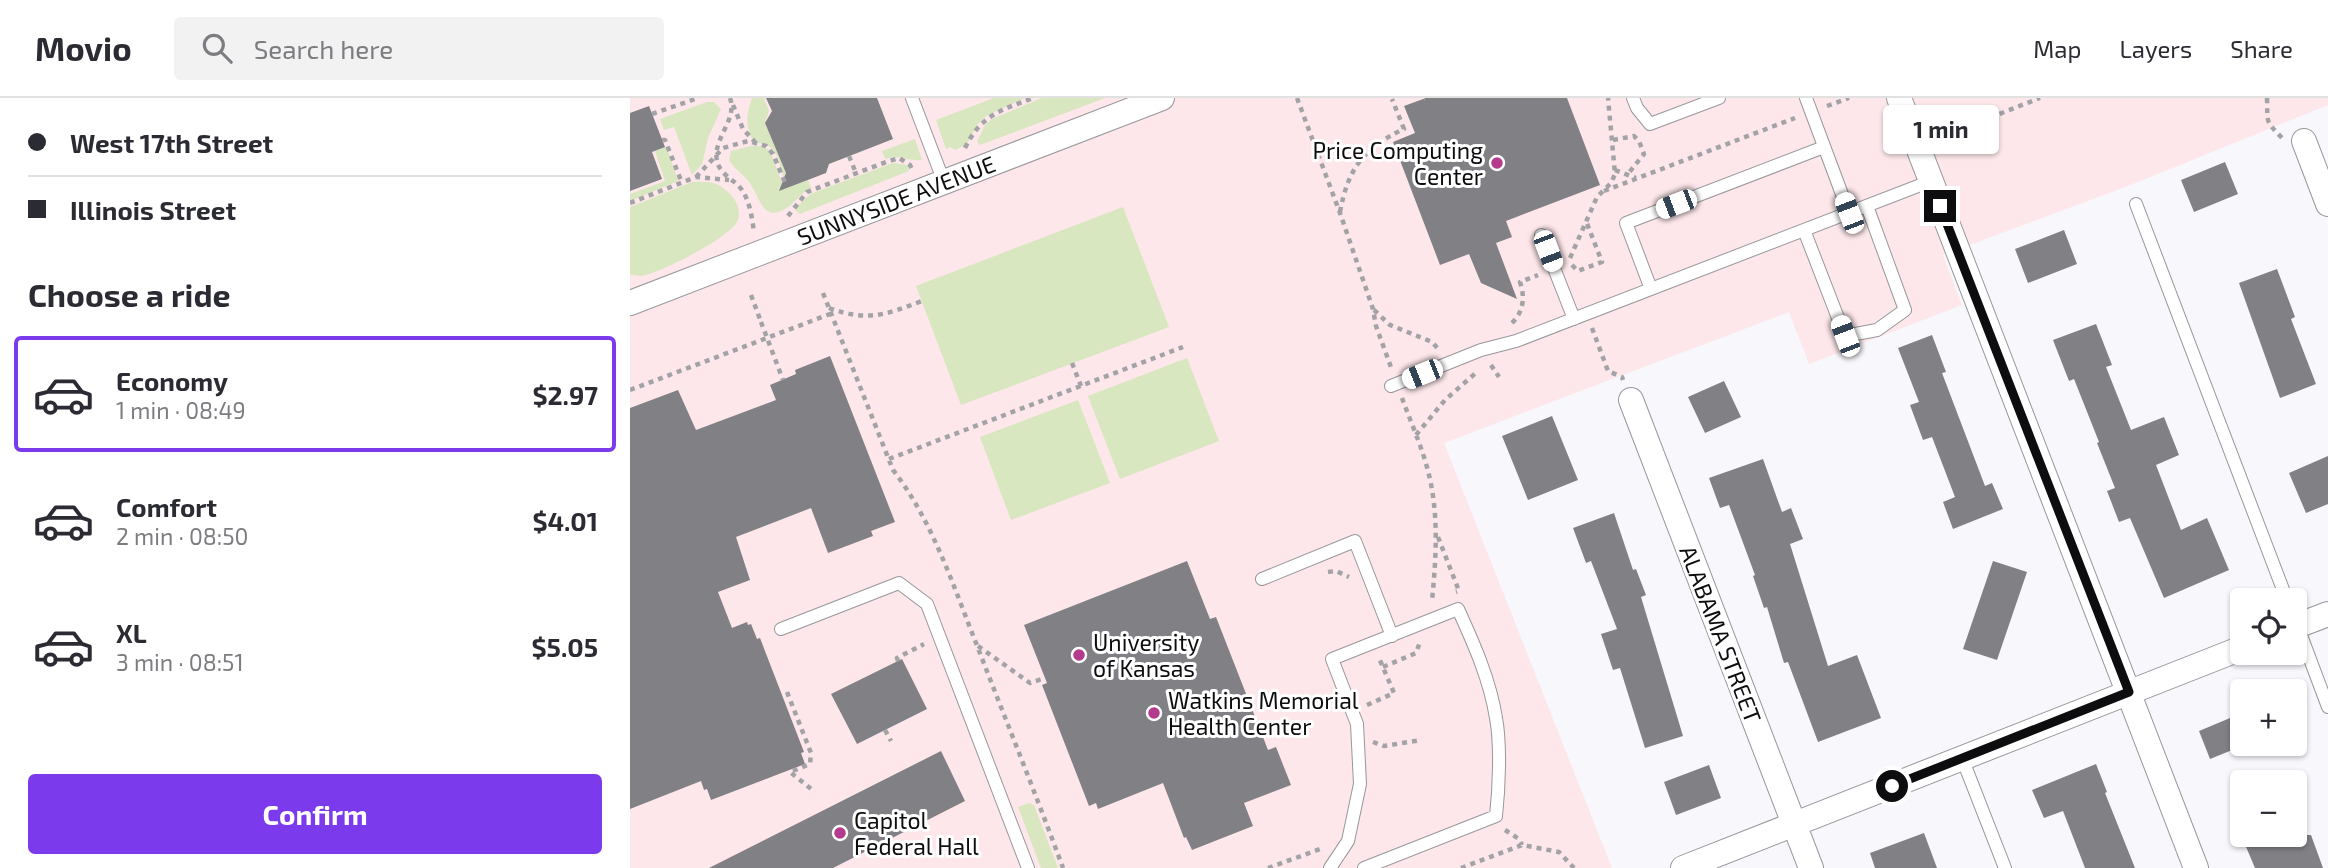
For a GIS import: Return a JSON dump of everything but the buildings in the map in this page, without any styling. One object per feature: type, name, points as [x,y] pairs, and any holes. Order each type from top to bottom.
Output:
[{"type":"street","name":"SUNNYSIDE AVENUE","points":[[630,303],[1162,98]]},
{"type":"street","points":[[1899,98],[2196,868]]},
{"type":"street","points":[[2294,141],[2328,204]]},
{"type":"street","name":"ALABAMA STREET","points":[[1631,400],[1811,868]]},
{"type":"street","points":[[2307,620],[2328,614]]},
{"type":"street","points":[[1683,868],[2230,653]]},
{"type":"lane","points":[[1633,98],[1637,108],[1650,124],[1719,98]]},
{"type":"lane","points":[[1806,98],[1849,213]]},
{"type":"lane","points":[[911,100],[944,182]]},
{"type":"lane","points":[[1651,289],[1626,223],[1824,147]]},
{"type":"lane","points":[[1394,385],[1480,350],[1516,341],[1580,317],[1931,181]]},
{"type":"lane","points":[[2136,204],[2282,588]]},
{"type":"lane","points":[[1804,230],[1845,336],[1877,330],[1905,310],[1867,206]]},
{"type":"lane","points":[[1541,235],[1580,317]]},
{"type":"lane","points":[[1262,579],[1355,541],[1392,636]]},
{"type":"lane","points":[[781,629],[899,583],[926,604],[1028,868]]},
{"type":"lane","points":[[1330,868],[1348,838],[1360,784],[1357,724],[1332,659],[1458,610],[1480,659],[1497,719],[1499,791],[1496,816],[1364,868]]},
{"type":"lane","points":[[2307,654],[2328,707]]},
{"type":"lane","points":[[1962,758],[2005,868]]},
{"type":"path","points":[[652,114],[698,98]]},
{"type":"path","points":[[962,156],[976,129],[985,119],[1033,98]]},
{"type":"path","points":[[1297,98],[1373,309],[1394,385],[1429,473],[1437,534],[1432,602],[1442,633],[1419,642],[1416,653],[1383,667]]},
{"type":"path","points":[[1602,192],[1849,98]]},
{"type":"path","points":[[1952,132],[2040,98]]},
{"type":"path","points":[[2267,98],[2268,124],[2294,141]]},
{"type":"path","points":[[1340,213],[1344,191],[1353,171],[1365,155],[1381,140],[1404,129],[1392,99]]},
{"type":"path","points":[[731,101],[743,129],[755,142]]},
{"type":"path","points":[[731,101],[728,124],[716,154],[717,163],[724,174],[741,188],[755,236]]},
{"type":"path","points":[[1613,140],[1634,136],[1639,141],[1644,154],[1627,175]]},
{"type":"path","points":[[662,141],[665,139],[682,183]]},
{"type":"path","points":[[630,203],[696,177],[716,154],[734,144],[755,142],[766,146],[773,154],[786,185]]},
{"type":"path","points":[[849,156],[856,173]]},
{"type":"path","points":[[785,218],[807,192],[899,158],[910,165],[914,174]]},
{"type":"path","points":[[1615,170],[1637,179]]},
{"type":"path","points":[[696,177],[732,180]]},
{"type":"path","points":[[1569,262],[1578,271],[1602,262],[1586,221]]},
{"type":"path","points":[[823,293],[893,470],[912,495],[950,576],[1023,758],[1063,868]]},
{"type":"path","points":[[751,295],[783,380]]},
{"type":"path","points":[[828,307],[867,317],[878,317],[922,301]]},
{"type":"path","points":[[1373,309],[1390,325],[1432,342],[1440,352]]},
{"type":"path","points":[[630,390],[830,314]]},
{"type":"path","points":[[1580,317],[1608,371],[1622,377],[1631,400]]},
{"type":"path","points":[[889,459],[1183,347]]},
{"type":"path","points":[[1072,363],[1081,386]]},
{"type":"path","points":[[1416,435],[1445,400],[1477,371],[1489,363],[1494,366],[1499,377]]},
{"type":"path","points":[[1437,534],[1459,591],[1450,594]]},
{"type":"path","points":[[1326,572],[1336,571],[1353,580]]},
{"type":"path","points":[[1432,602],[1441,598]]},
{"type":"path","points":[[898,661],[897,658],[931,641]]},
{"type":"path","points":[[1354,715],[1372,701],[1394,693],[1374,643]]},
{"type":"path","points":[[977,646],[1030,683],[1045,678]]},
{"type":"path","points":[[787,692],[811,753],[810,764],[790,772],[815,792]]},
{"type":"path","points":[[885,730],[891,741]]},
{"type":"path","points":[[1358,735],[1384,746],[1422,740]]},
{"type":"path","points":[[1503,826],[1508,833],[1519,839],[1522,845]]},
{"type":"path","points":[[1268,868],[1348,838]]},
{"type":"path","points":[[1461,868],[1522,845],[1559,852],[1574,868]]},
{"type":"shaded area","name":"University of Kansas","points":[[630,98],[2328,98],[2328,105],[2128,186],[1943,255],[1962,305],[1809,364],[1789,312],[1444,443],[1612,868],[630,868]]},
{"type":"green space","points":[[752,98],[764,98],[769,111],[765,123],[786,173],[784,178],[778,158],[772,149],[762,143],[754,143],[749,132],[747,121]]},
{"type":"green space","points":[[994,98],[1025,98],[986,116],[978,124],[967,144],[955,150],[950,147],[946,149],[936,120]]},
{"type":"green space","points":[[1042,98],[1105,98],[980,145],[977,142],[985,125],[992,119]]},
{"type":"green space","points":[[707,102],[714,102],[721,109],[708,138],[702,164],[692,175],[674,127],[664,130],[660,119]]},
{"type":"green space","points":[[915,139],[922,160],[896,157],[885,159],[882,151]]},
{"type":"green space","points":[[751,146],[770,150],[784,189],[808,180],[811,188],[785,209],[772,213],[767,211],[749,181],[729,160],[731,151]]},
{"type":"green space","points":[[665,147],[678,181],[630,201],[630,194],[665,181],[655,151]]},
{"type":"green space","points":[[893,163],[908,165],[909,171],[800,214],[796,211],[810,194]]},
{"type":"green space","points":[[692,182],[713,183],[727,191],[738,207],[738,220],[723,235],[678,262],[650,274],[630,274],[630,207]]},
{"type":"green space","points":[[1123,207],[1169,327],[961,405],[916,286]]},
{"type":"green space","points":[[1187,358],[1219,441],[1120,479],[1088,396]]},
{"type":"green space","points":[[1078,400],[1110,483],[1011,520],[980,437]]},
{"type":"green space","points":[[1029,803],[1034,805],[1058,868],[1041,868],[1018,807]]},
{"type":"place","name":"Price Computing Center","points":[[1497,163]]},
{"type":"place","name":"University of Kansas","points":[[1079,655]]},
{"type":"place","name":"Watkins Memorial Health Center","points":[[1154,713]]},
{"type":"place","name":"Capitol Federal Hall","points":[[840,833]]},
{"type":"route","points":[[1892,786],[2129,692],[1940,206]]}]
